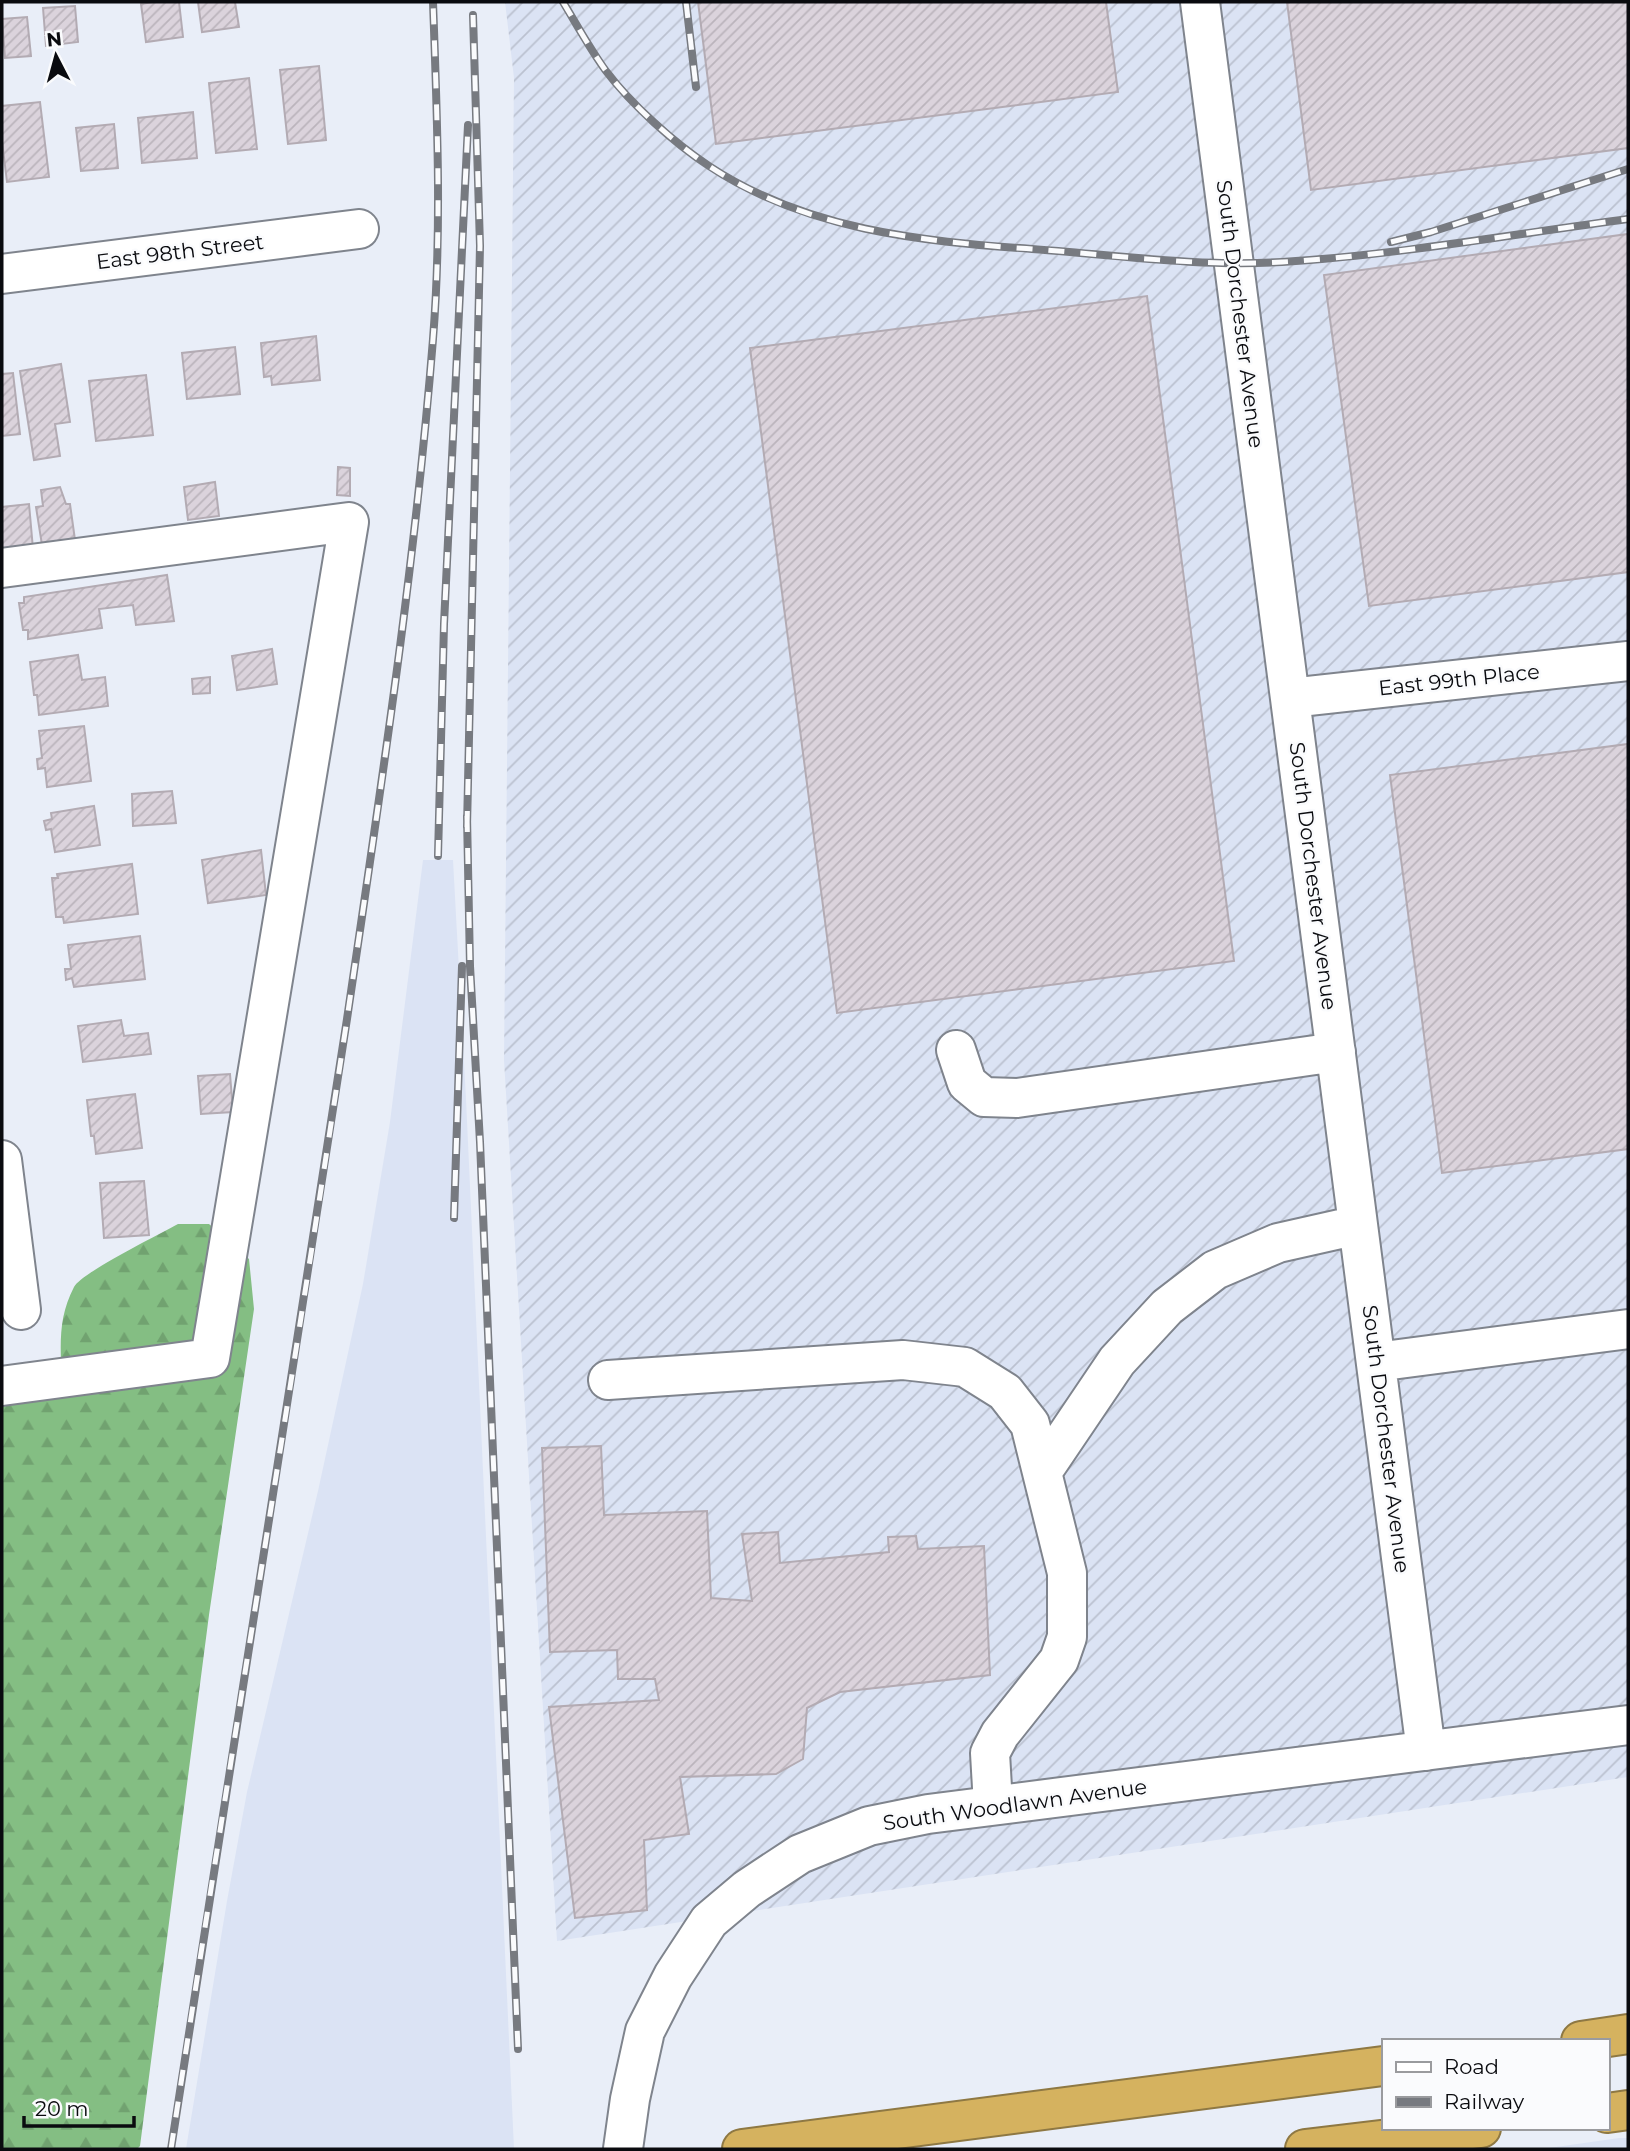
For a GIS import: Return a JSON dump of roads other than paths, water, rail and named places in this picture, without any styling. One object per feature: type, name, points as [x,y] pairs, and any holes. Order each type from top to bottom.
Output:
[{"type":"highway","points":[[1594,2039],[1628,2034]]},
{"type":"highway","points":[[758,2147],[1382,2066]]},
{"type":"highway","points":[[1609,2113],[1628,2110]]},
{"type":"highway","points":[[1305,2149],[1464,2130]]},
{"type":"street","name":"South Dorchester Avenue","points":[[1200,2],[1426,1751]]},
{"type":"street","name":"East 98th Street","points":[[2,274],[359,229]]},
{"type":"street","points":[[2,568],[349,522],[210,1358],[18,1384]]},
{"type":"street","name":"East 99th Place","points":[[1290,698],[1628,660]]},
{"type":"street","points":[[956,1050],[967,1083],[984,1097],[1017,1098],[1336,1052]]},
{"type":"street","points":[[2,1160],[21,1310]]},
{"type":"street","points":[[1042,1472],[1117,1361],[1167,1307],[1215,1270],[1278,1244],[1358,1225]]},
{"type":"street","points":[[1376,1362],[1628,1329]]},
{"type":"street","points":[[608,1380],[904,1360],[965,1367],[1005,1392],[1030,1424],[1067,1573],[1067,1637],[1059,1660],[1000,1734],[990,1753],[993,1805]]},
{"type":"street","name":"South Woodlawn Avenue","points":[[623,2149],[629,2099],[645,2031],[673,1976],[709,1922],[747,1889],[800,1854],[870,1826],[928,1814],[1628,1725]]},
{"type":"railway","points":[[171,2149],[347,1019],[407,595],[436,297],[438,170],[433,2]]},
{"type":"railway","points":[[563,2],[594,54],[616,84],[654,122],[696,157],[746,188],[784,205],[864,228],[947,242],[990,246],[1157,260],[1251,263],[1455,244],[1628,219]]},
{"type":"railway","points":[[686,2],[696,87]]},
{"type":"railway","points":[[467,827],[480,246],[473,15]]},
{"type":"railway","points":[[438,856],[444,624],[468,125]]},
{"type":"railway","points":[[1391,242],[1431,232],[1628,169]]},
{"type":"railway","points":[[467,816],[470,966],[480,1142],[518,2049]]},
{"type":"railway","points":[[454,1218],[462,966]]}]
